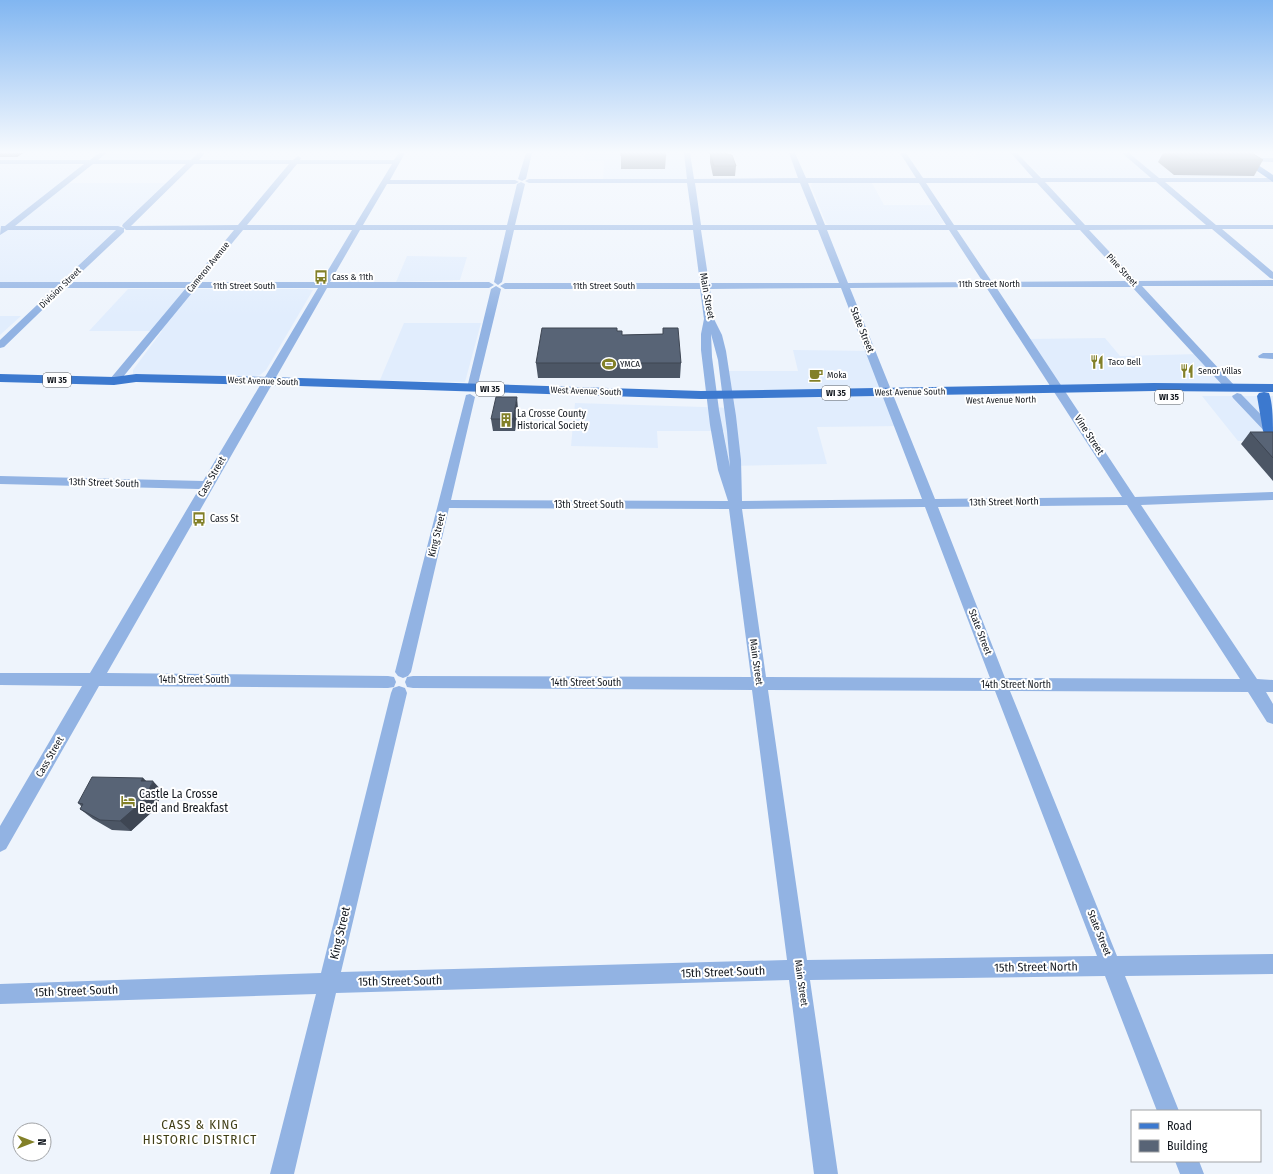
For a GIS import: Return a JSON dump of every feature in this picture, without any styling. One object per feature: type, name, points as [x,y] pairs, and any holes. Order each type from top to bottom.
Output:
[{"type":"main road","name":"West Avenue South","points":[[0,378],[114,381],[128,386],[265,386],[471,393],[728,399]]},
{"type":"main road","name":"West Avenue North","points":[[728,399],[1234,391],[1270,393]]},
{"type":"main road","points":[[1270,393],[1271,432]]},
{"type":"street","points":[[2,230],[31,208]]},
{"type":"street","name":"Division Street","points":[[0,345],[144,208]]},
{"type":"street","name":"Cameron Avenue","points":[[114,381],[257,208]]},
{"type":"street","name":"Cass Street","points":[[0,843],[322,286],[369,208]]},
{"type":"street","name":"King Street","points":[[282,1174],[516,208]]},
{"type":"street","name":"Main Street","points":[[693,208],[708,319],[716,330],[736,454],[737,477],[735,505],[826,1174]]},
{"type":"street","name":"State Street","points":[[814,208],[1168,1110]]},
{"type":"street","name":"Vine Street","points":[[940,208],[1273,717]]},
{"type":"street","name":"Pine Street","points":[[1065,208],[1271,432]]},
{"type":"street","points":[[1191,208],[1273,276]]},
{"type":"street","points":[[2,230],[123,228],[1273,227]]},
{"type":"street","name":"11th Street North","points":[[704,286],[1273,283]]},
{"type":"street","name":"11th Street South","points":[[0,285],[704,286]]},
{"type":"street","points":[[708,319],[706,336],[712,399],[725,478],[735,505]]},
{"type":"street","name":"13th Street South","points":[[0,480],[207,485]]},
{"type":"street","name":"13th Street North","points":[[735,505],[1132,501],[1273,496]]},
{"type":"street","name":"13th Street South","points":[[444,504],[735,505]]},
{"type":"street","name":"14th Street South","points":[[0,679],[759,683]]},
{"type":"street","name":"14th Street North","points":[[759,683],[1273,686]]},
{"type":"street","name":"15th Street North","points":[[799,970],[1273,964]]},
{"type":"street","name":"15th Street South","points":[[0,994],[799,970]]},
{"type":"street","points":[[1187,1162],[1192,1174]]},
{"type":"shaded area","points":[[0,208],[139,208],[59,283],[0,282]]},
{"type":"shaded area","points":[[820,208],[934,208],[944,223],[938,225],[829,225],[826,223]]},
{"type":"shaded area","points":[[407,256],[467,257],[460,280],[396,282]]},
{"type":"shaded area","points":[[128,289],[313,290],[266,370],[260,375],[250,377],[133,374],[133,370],[162,331],[89,331]]},
{"type":"shaded area","points":[[0,316],[21,316],[0,335]]},
{"type":"shaded area","points":[[404,323],[481,323],[465,382],[380,380]]},
{"type":"shaded area","points":[[1105,338],[1120,356],[1200,354],[1230,387],[1059,390],[1026,339]]},
{"type":"shaded area","points":[[793,350],[871,351],[901,426],[817,427],[827,464],[729,466],[724,431],[657,431],[658,448],[571,446],[575,403],[735,408],[729,371],[798,371]]},
{"type":"shaded area","points":[[1202,396],[1273,396],[1273,441],[1238,441]]},
{"type":"building","points":[[542,328],[617,328],[617,331],[622,331],[622,335],[663,334],[663,328],[678,328],[681,363],[536,363]]},
{"type":"building","points":[[496,397],[517,397],[513,419],[491,419]]},
{"type":"building","points":[[1250,432],[1273,432],[1273,458]]},
{"type":"building","points":[[92,777],[143,778],[141,781],[153,781],[144,800],[120,821],[100,820],[80,809],[83,804],[78,803]]},
{"type":"place","name":"Cass & 11th","points":[[321,277]]},
{"type":"place","name":"Taco Bell","points":[[1097,362]]},
{"type":"place","name":"YMCA","points":[[609,364]]},
{"type":"place","name":"Senor Villas","points":[[1187,371]]},
{"type":"place","name":"Moka","points":[[816,375]]},
{"type":"place","name":"La Crosse County Historical Society","points":[[506,420]]},
{"type":"place","name":"Cass St","points":[[199,519]]},
{"type":"place","name":"Castle La Crosse Bed and Breakfast","points":[[128,801]]},
{"type":"district","name":"CASS & KING HISTORIC DISTRICT","points":[[200,1132]]}]
